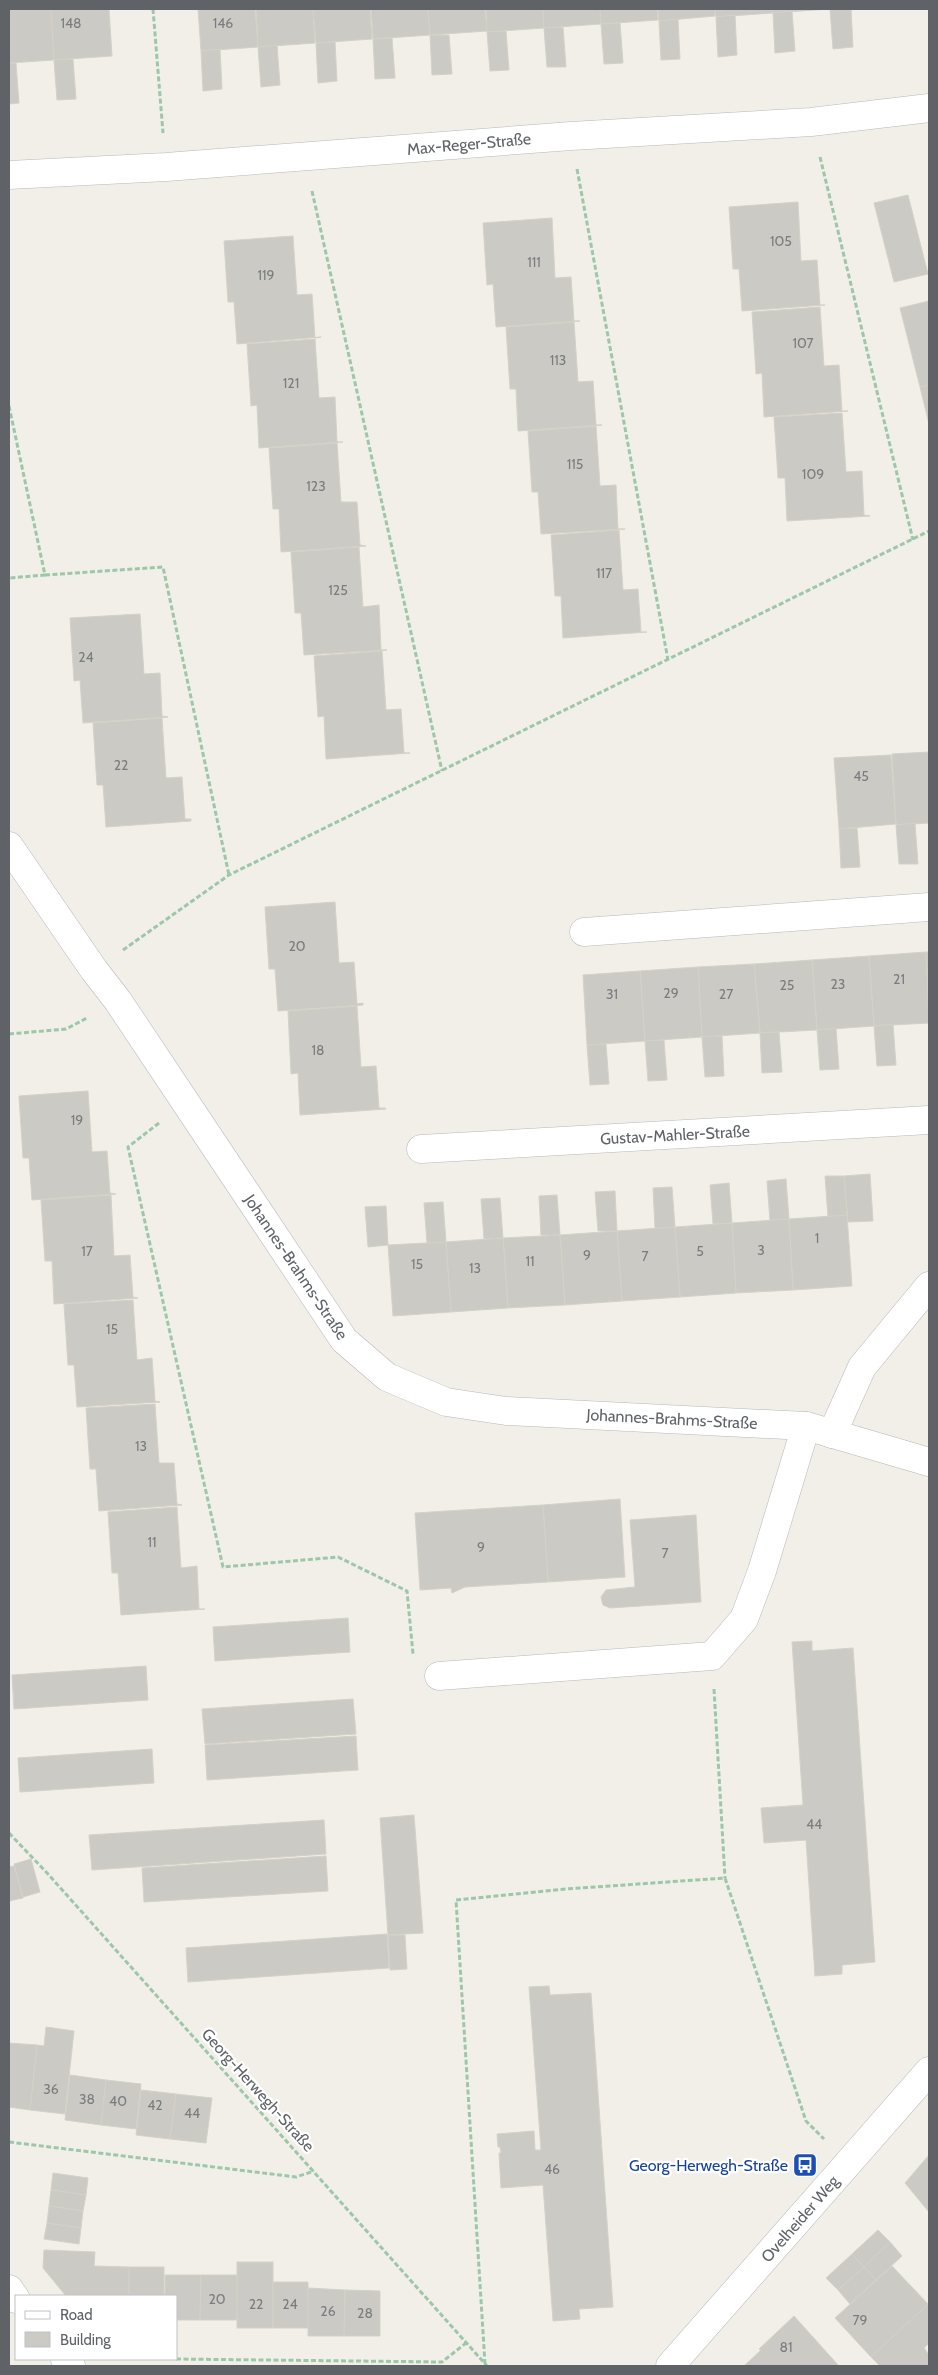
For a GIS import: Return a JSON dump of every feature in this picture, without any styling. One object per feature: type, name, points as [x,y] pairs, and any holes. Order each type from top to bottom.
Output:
[{"type":"street","name":"Max-Reger-Straße","points":[[9,175],[166,167],[571,136],[811,122],[929,108]]},
{"type":"street","name":"Johannes-Brahms-Straße","points":[[9,846],[94,970],[118,1001],[344,1340],[388,1378],[446,1402],[506,1411],[806,1426],[929,1462]]},
{"type":"street","points":[[584,932],[929,906]]},
{"type":"street","name":"Gustav-Mahler-Straße","points":[[421,1149],[929,1120]]},
{"type":"street","points":[[832,1434],[862,1367],[929,1286]]},
{"type":"street","points":[[439,1676],[712,1656],[744,1619],[762,1571],[806,1426]]},
{"type":"street","name":"Ovelheider Weg","points":[[670,2366],[929,2070]]},
{"type":"path","points":[[153,9],[166,167]]},
{"type":"path","points":[[811,122],[913,540]]},
{"type":"path","points":[[571,136],[668,660]]},
{"type":"path","points":[[305,157],[442,771]]},
{"type":"path","points":[[9,406],[45,575]]},
{"type":"path","points":[[94,970],[229,875],[929,531]]},
{"type":"path","points":[[9,578],[163,567],[229,875]]},
{"type":"path","points":[[9,1034],[66,1030],[118,1001]]},
{"type":"path","points":[[186,1102],[128,1147],[223,1567],[338,1557],[407,1591],[413,1658]]},
{"type":"path","points":[[712,1656],[725,1878],[806,2121],[848,2164]]},
{"type":"path","name":"Georg-Herwegh-Straße","points":[[9,1833],[486,2365]]},
{"type":"path","points":[[486,2365],[456,1900],[566,1889],[725,1878]]},
{"type":"path","points":[[9,2142],[296,2177],[314,2171]]},
{"type":"path","points":[[178,2359],[442,2362],[466,2343]]},
{"type":"building","points":[[9,9],[51,9],[54,60],[9,63]]},
{"type":"building","points":[[51,9],[109,9],[112,56],[54,60]]},
{"type":"building","points":[[198,9],[255,9],[258,47],[201,51]]},
{"type":"building","points":[[256,9],[313,9],[315,43],[258,47]]},
{"type":"building","points":[[313,9],[370,9],[372,39],[316,43]]},
{"type":"building","points":[[371,9],[428,9],[430,35],[373,39]]},
{"type":"building","points":[[428,9],[485,9],[487,31],[430,35]]},
{"type":"building","points":[[486,9],[543,9],[544,28],[487,32]]},
{"type":"building","points":[[543,9],[600,9],[601,24],[544,28]]},
{"type":"building","points":[[600,9],[657,9],[658,20],[601,24]]},
{"type":"building","points":[[658,9],[715,9],[715,16],[659,21]]},
{"type":"building","points":[[715,9],[772,9],[773,13],[716,17]]},
{"type":"building","points":[[773,9],[828,9],[773,13]]},
{"type":"building","points":[[830,9],[851,9],[853,47],[833,49]]},
{"type":"building","points":[[792,11],[795,51],[775,53],[773,13]]},
{"type":"building","points":[[735,15],[737,55],[718,57],[716,17]]},
{"type":"building","points":[[678,19],[680,59],[661,60],[659,21]]},
{"type":"building","points":[[620,23],[623,63],[604,64],[601,24]]},
{"type":"building","points":[[563,27],[566,67],[547,67],[544,28]]},
{"type":"building","points":[[506,31],[509,70],[490,71],[487,32]]},
{"type":"building","points":[[430,35],[449,35],[452,74],[432,75]]},
{"type":"building","points":[[392,38],[395,78],[375,79],[373,39]]},
{"type":"building","points":[[335,42],[337,81],[318,83],[316,43]]},
{"type":"building","points":[[277,45],[280,85],[261,87],[258,47]]},
{"type":"building","points":[[220,49],[222,89],[203,91],[201,51]]},
{"type":"building","points":[[73,59],[76,99],[57,100],[54,60]]},
{"type":"building","points":[[9,63],[16,63],[19,103],[9,104]]},
{"type":"building","points":[[908,195],[928,274],[894,282],[874,203]]},
{"type":"building","points":[[798,202],[801,261],[817,260],[820,305],[825,305],[742,311],[739,269],[733,269],[729,207]]},
{"type":"building","points":[[552,218],[555,278],[571,277],[574,321],[580,321],[496,327],[493,284],[487,285],[483,223]]},
{"type":"building","points":[[293,236],[297,295],[312,294],[315,338],[237,344],[234,302],[228,302],[224,241]]},
{"type":"building","points":[[929,301],[929,385],[920,387],[900,308]]},
{"type":"building","points":[[820,307],[824,366],[839,365],[842,411],[848,411],[764,417],[762,373],[756,374],[752,312]]},
{"type":"building","points":[[574,322],[578,382],[593,381],[596,425],[602,425],[518,431],[516,389],[510,389],[506,327]]},
{"type":"building","points":[[315,339],[319,398],[335,397],[337,442],[343,442],[259,448],[257,405],[251,406],[247,344]]},
{"type":"building","points":[[929,385],[929,424],[920,387]]},
{"type":"building","points":[[842,413],[846,472],[862,471],[864,515],[870,516],[787,521],[785,478],[778,478],[774,417]]},
{"type":"building","points":[[596,426],[600,486],[616,485],[618,529],[625,529],[541,534],[538,492],[532,492],[528,431]]},
{"type":"building","points":[[337,443],[341,502],[357,502],[360,545],[366,546],[281,552],[279,509],[273,509],[269,448]]},
{"type":"building","points":[[619,530],[623,590],[638,589],[641,632],[647,632],[563,638],[561,596],[555,596],[551,535]]},
{"type":"building","points":[[359,547],[363,607],[379,605],[381,650],[387,650],[304,655],[301,613],[295,613],[291,552]]},
{"type":"building","points":[[140,614],[144,674],[160,673],[162,716],[168,717],[83,723],[80,680],[74,681],[70,618]]},
{"type":"building","points":[[382,651],[386,710],[401,709],[404,753],[410,753],[326,759],[324,716],[318,717],[314,656]]},
{"type":"building","points":[[162,718],[166,778],[182,777],[185,819],[191,819],[191,821],[106,827],[103,785],[97,785],[93,723]]},
{"type":"building","points":[[929,752],[929,823],[896,825],[892,754]]},
{"type":"building","points":[[891,755],[896,824],[839,829],[834,758]]},
{"type":"building","points":[[915,823],[918,864],[899,864],[896,825]]},
{"type":"building","points":[[857,828],[860,867],[841,868],[839,829]]},
{"type":"building","points":[[335,902],[339,963],[354,962],[357,1004],[363,1003],[363,1005],[278,1011],[275,969],[269,969],[265,907]]},
{"type":"building","points":[[926,952],[929,1023],[874,1026],[869,956]]},
{"type":"building","points":[[926,952],[929,952],[929,999]]},
{"type":"building","points":[[869,956],[874,1026],[817,1030],[812,960]]},
{"type":"building","points":[[812,960],[817,1030],[760,1033],[754,964]]},
{"type":"building","points":[[754,964],[760,1033],[702,1037],[698,967]]},
{"type":"building","points":[[698,967],[702,1037],[645,1041],[640,971]]},
{"type":"building","points":[[640,971],[645,1041],[587,1045],[583,975]]},
{"type":"building","points":[[357,1006],[361,1067],[376,1066],[379,1108],[386,1109],[300,1115],[298,1073],[291,1074],[288,1011]]},
{"type":"building","points":[[893,1024],[896,1065],[877,1066],[874,1026]]},
{"type":"building","points":[[836,1028],[839,1069],[820,1070],[817,1030]]},
{"type":"building","points":[[779,1032],[782,1072],[762,1073],[760,1033]]},
{"type":"building","points":[[722,1036],[724,1076],[705,1077],[702,1037]]},
{"type":"building","points":[[664,1040],[667,1080],[648,1081],[645,1041]]},
{"type":"building","points":[[606,1044],[609,1084],[590,1085],[587,1045]]},
{"type":"building","points":[[88,1091],[92,1152],[107,1151],[110,1193],[116,1194],[32,1200],[29,1158],[23,1158],[19,1096]]},
{"type":"building","points":[[870,1174],[873,1221],[848,1222],[844,1176]]},
{"type":"building","points":[[825,1176],[844,1176],[847,1215],[828,1217]]},
{"type":"building","points":[[786,1179],[789,1219],[770,1221],[767,1181]]},
{"type":"building","points":[[729,1183],[732,1223],[713,1224],[710,1185]]},
{"type":"building","points":[[672,1187],[675,1227],[655,1228],[653,1188]]},
{"type":"building","points":[[615,1191],[617,1231],[598,1231],[595,1192]]},
{"type":"building","points":[[111,1195],[114,1256],[130,1255],[133,1297],[138,1298],[54,1304],[52,1261],[45,1261],[41,1200]]},
{"type":"building","points":[[557,1195],[560,1235],[541,1235],[539,1196]]},
{"type":"building","points":[[500,1198],[503,1238],[484,1239],[481,1199]]},
{"type":"building","points":[[443,1202],[446,1242],[427,1243],[424,1203]]},
{"type":"building","points":[[386,1206],[388,1245],[368,1247],[365,1207]]},
{"type":"building","points":[[847,1215],[852,1286],[793,1290],[789,1219]]},
{"type":"building","points":[[789,1219],[793,1290],[736,1293],[732,1223]]},
{"type":"building","points":[[732,1223],[736,1293],[680,1297],[675,1227]]},
{"type":"building","points":[[675,1227],[680,1297],[622,1301],[617,1231]]},
{"type":"building","points":[[617,1231],[622,1301],[565,1305],[560,1235]]},
{"type":"building","points":[[560,1235],[565,1305],[508,1308],[503,1238]]},
{"type":"building","points":[[503,1238],[508,1308],[451,1312],[446,1242]]},
{"type":"building","points":[[446,1242],[451,1312],[393,1316],[388,1245]]},
{"type":"building","points":[[133,1300],[137,1360],[152,1358],[155,1401],[160,1402],[77,1407],[74,1365],[68,1365],[64,1304]]},
{"type":"building","points":[[155,1404],[159,1463],[174,1463],[177,1504],[182,1505],[99,1511],[96,1469],[90,1469],[86,1408]]},
{"type":"building","points":[[620,1499],[625,1577],[548,1582],[543,1505]]},
{"type":"building","points":[[543,1505],[548,1582],[465,1587],[452,1593],[451,1588],[420,1590],[415,1513]]},
{"type":"building","points":[[177,1507],[181,1568],[197,1566],[199,1609],[205,1609],[121,1615],[118,1573],[112,1573],[108,1512]]},
{"type":"building","points":[[696,1515],[701,1602],[610,1608],[603,1605],[601,1597],[606,1590],[635,1587],[630,1520]]},
{"type":"building","points":[[348,1618],[350,1652],[215,1661],[213,1627]]},
{"type":"building","points":[[812,1641],[812,1651],[853,1648],[875,1962],[842,1965],[842,1974],[815,1976],[806,1840],[764,1843],[761,1808],[803,1805],[792,1642]]},
{"type":"building","points":[[146,1666],[148,1700],[14,1709],[12,1675]]},
{"type":"building","points":[[353,1699],[356,1734],[205,1744],[202,1709]]},
{"type":"building","points":[[356,1736],[358,1770],[207,1780],[205,1745]]},
{"type":"building","points":[[152,1749],[154,1783],[20,1792],[18,1758]]},
{"type":"building","points":[[414,1815],[423,1933],[388,1935],[380,1818]]},
{"type":"building","points":[[324,1820],[326,1854],[92,1870],[89,1835]]},
{"type":"building","points":[[326,1856],[328,1891],[144,1902],[142,1868]]},
{"type":"building","points":[[31,1859],[40,1892],[23,1897],[14,1864]]},
{"type":"building","points":[[14,1866],[23,1898],[9,1901],[9,1867]]},
{"type":"building","points":[[387,1934],[389,1968],[188,1982],[186,1948]]},
{"type":"building","points":[[388,1935],[405,1935],[407,1969],[390,1970]]},
{"type":"building","points":[[549,1986],[550,1995],[591,1993],[613,2307],[579,2309],[580,2319],[553,2321],[543,2185],[501,2188],[499,2153],[501,2153],[500,2147],[498,2147],[497,2134],[534,2131],[535,2150],[541,2150],[529,1987]]},
{"type":"building","points":[[46,2027],[74,2031],[65,2114],[30,2110],[37,2045],[44,2046]]},
{"type":"building","points":[[9,2043],[37,2045],[30,2110],[9,2107]]},
{"type":"building","points":[[70,2075],[106,2080],[101,2125],[65,2120]]},
{"type":"building","points":[[106,2080],[141,2084],[136,2129],[101,2125]]},
{"type":"building","points":[[141,2090],[176,2094],[170,2139],[136,2135]]},
{"type":"building","points":[[176,2094],[212,2098],[206,2143],[170,2139]]},
{"type":"building","points":[[929,2155],[929,2212],[905,2183]]},
{"type":"building","points":[[53,2173],[88,2178],[86,2195],[51,2190]]},
{"type":"building","points":[[51,2190],[86,2195],[83,2211],[49,2206]]},
{"type":"building","points":[[49,2206],[83,2211],[81,2228],[47,2223]]},
{"type":"building","points":[[47,2223],[81,2228],[79,2244],[44,2239]]},
{"type":"building","points":[[878,2230],[890,2242],[864,2267],[852,2254]]},
{"type":"building","points":[[890,2242],[902,2256],[876,2280],[864,2267]]},
{"type":"building","points":[[44,2250],[95,2252],[94,2266],[129,2267],[129,2295],[65,2295],[43,2268]]},
{"type":"building","points":[[852,2254],[864,2267],[838,2290],[826,2278]]},
{"type":"building","points":[[237,2262],[273,2262],[273,2328],[237,2328]]},
{"type":"building","points":[[892,2266],[928,2304],[871,2357],[835,2318]]},
{"type":"building","points":[[129,2267],[164,2267],[164,2295],[129,2295]]},
{"type":"building","points":[[864,2267],[876,2280],[850,2304],[838,2290]]},
{"type":"building","points":[[165,2275],[201,2275],[200,2320],[178,2320],[178,2295],[165,2295]]},
{"type":"building","points":[[201,2275],[237,2275],[237,2320],[200,2320]]},
{"type":"building","points":[[273,2282],[308,2282],[309,2328],[273,2328]]},
{"type":"building","points":[[308,2288],[345,2290],[344,2336],[308,2336]]},
{"type":"building","points":[[345,2290],[380,2291],[380,2336],[344,2336]]},
{"type":"building","points":[[929,2303],[929,2343],[924,2348],[929,2355],[929,2366],[880,2366],[871,2357]]},
{"type":"building","points":[[794,2316],[839,2366],[744,2366],[761,2350],[759,2349]]},
{"type":"place","name":"Georg-Herwegh-Straße","points":[[805,2165]]}]
